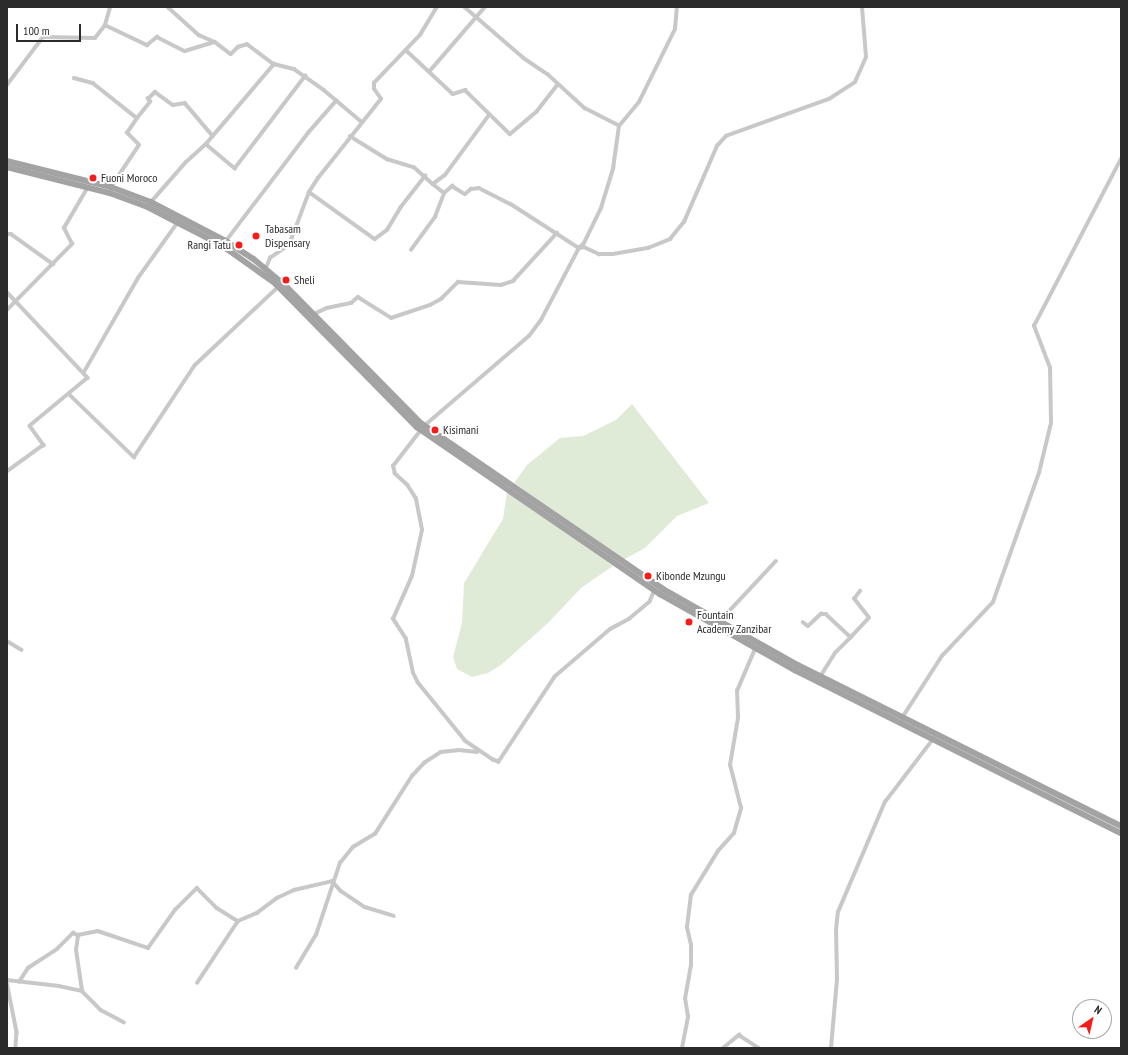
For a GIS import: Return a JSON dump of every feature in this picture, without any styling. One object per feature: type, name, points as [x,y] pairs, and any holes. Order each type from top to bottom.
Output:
[{"type":"main road","points":[[7,161],[111,187],[151,202],[226,241],[266,268],[281,285],[423,428],[623,566],[655,590],[755,649],[1121,833]]},
{"type":"main road","points":[[7,167],[90,186],[148,207],[178,222],[251,264],[281,285],[314,314],[423,428]]},
{"type":"main road","points":[[623,566],[719,622],[820,677],[902,719],[934,738],[1121,826]]},
{"type":"street","points":[[7,85],[43,37],[90,39],[98,36],[105,25],[110,7]]},
{"type":"street","points":[[168,7],[199,35],[215,42],[231,54],[238,47],[247,44],[274,64],[294,69],[306,76],[362,122]]},
{"type":"street","points":[[266,268],[270,258],[286,248],[291,240],[309,192],[350,136],[381,99],[374,89],[374,83],[420,35],[437,7]]},
{"type":"street","points":[[464,7],[585,109],[619,126]]},
{"type":"street","points":[[429,72],[485,7]]},
{"type":"street","points":[[655,590],[650,602],[630,620],[611,629],[555,676],[499,762],[478,752],[465,741],[418,683],[413,673],[406,639],[393,619],[412,576],[422,530],[416,499],[408,486],[392,469],[423,428],[529,336],[541,320],[581,248],[608,189],[619,126],[639,102],[675,29],[678,7]]},
{"type":"street","points":[[411,250],[435,217],[444,194],[452,186],[464,194],[471,189],[479,188],[511,204],[557,233],[574,246],[599,254],[613,254],[648,248],[670,239],[684,222],[717,146],[726,136],[740,128],[805,108],[847,89],[860,74],[866,57],[862,7]]},
{"type":"street","points":[[105,25],[147,45],[157,37],[185,51],[215,42]]},
{"type":"street","points":[[406,50],[453,94],[465,90],[505,132],[512,134],[537,111],[557,85]]},
{"type":"street","points":[[151,202],[186,162],[206,144],[274,64]]},
{"type":"street","points":[[206,144],[235,168],[306,76]]},
{"type":"street","points":[[74,78],[93,83],[137,118]]},
{"type":"street","points":[[111,187],[140,145],[127,133],[150,102],[148,99],[156,92],[173,106],[183,103],[189,106],[213,136]]},
{"type":"street","points":[[226,241],[308,133],[336,101]]},
{"type":"street","points":[[433,184],[445,175],[488,115]]},
{"type":"street","points":[[350,136],[367,148],[387,159],[414,167],[444,194]]},
{"type":"street","points":[[902,719],[942,656],[993,602],[1039,473],[1051,423],[1050,368],[1034,326],[1121,159]]},
{"type":"street","points":[[309,192],[375,239],[387,230],[400,208],[425,176]]},
{"type":"street","points":[[7,310],[72,244],[64,228],[90,186]]},
{"type":"street","points":[[84,372],[138,278],[178,222]]},
{"type":"street","points":[[314,314],[327,308],[351,303],[358,297],[391,318],[430,306],[441,299],[458,282],[501,285],[513,281],[557,233]]},
{"type":"street","points":[[7,234],[11,234],[53,264]]},
{"type":"street","points":[[69,394],[134,457],[196,365],[281,285]]},
{"type":"street","points":[[7,292],[84,372],[88,378],[30,426],[44,445],[7,472]]},
{"type":"street","points":[[719,622],[776,562]]},
{"type":"street","points":[[820,677],[835,653],[869,618],[854,599],[860,591]]},
{"type":"street","points":[[803,622],[808,626],[821,614],[826,614],[851,637]]},
{"type":"street","points":[[7,641],[22,650]]},
{"type":"street","points":[[682,1048],[688,1016],[685,999],[691,966],[691,945],[687,927],[691,895],[718,851],[734,834],[741,808],[730,765],[738,718],[737,691],[755,649]]},
{"type":"street","points":[[831,1048],[837,980],[836,930],[838,912],[885,802],[934,738]]},
{"type":"street","points":[[296,968],[316,935],[332,880],[340,863],[353,847],[375,834],[412,776],[424,763],[442,752],[459,750],[478,752]]},
{"type":"street","points":[[332,880],[341,891],[366,908],[394,916]]},
{"type":"street","points":[[197,983],[238,921],[257,913],[277,898],[294,890],[332,880]]},
{"type":"street","points":[[18,982],[28,968],[57,949],[72,933],[78,936],[98,931],[148,948],[176,910],[197,888],[217,908],[238,921]]},
{"type":"street","points":[[78,936],[76,950],[82,991]]},
{"type":"street","points":[[16,1048],[17,1032],[7,981],[59,986],[82,991],[101,1010],[124,1022]]},
{"type":"street","points":[[723,1048],[739,1035],[759,1048]]},
{"type":"green space","name":"Kibonde Mzungu","points":[[632,404],[709,503],[677,516],[645,548],[623,560],[514,483],[527,465],[560,438],[583,436],[616,420]]},
{"type":"green space","points":[[507,492],[613,566],[581,588],[548,623],[501,665],[488,673],[472,677],[457,669],[453,657],[462,623],[464,583],[503,519]]},
{"type":"place","name":"Fuoni Moroco","points":[[93,178]]},
{"type":"place","name":"Tabasam Dispensary","points":[[256,236]]},
{"type":"place","name":"Rangi Tatu","points":[[239,245]]},
{"type":"place","name":"Sheli","points":[[286,280]]},
{"type":"place","name":"Kisimani","points":[[435,430]]},
{"type":"place","name":"Kibonde Mzungu","points":[[648,576]]},
{"type":"place","name":"Fountain Academy Zanzibar","points":[[689,622]]}]
